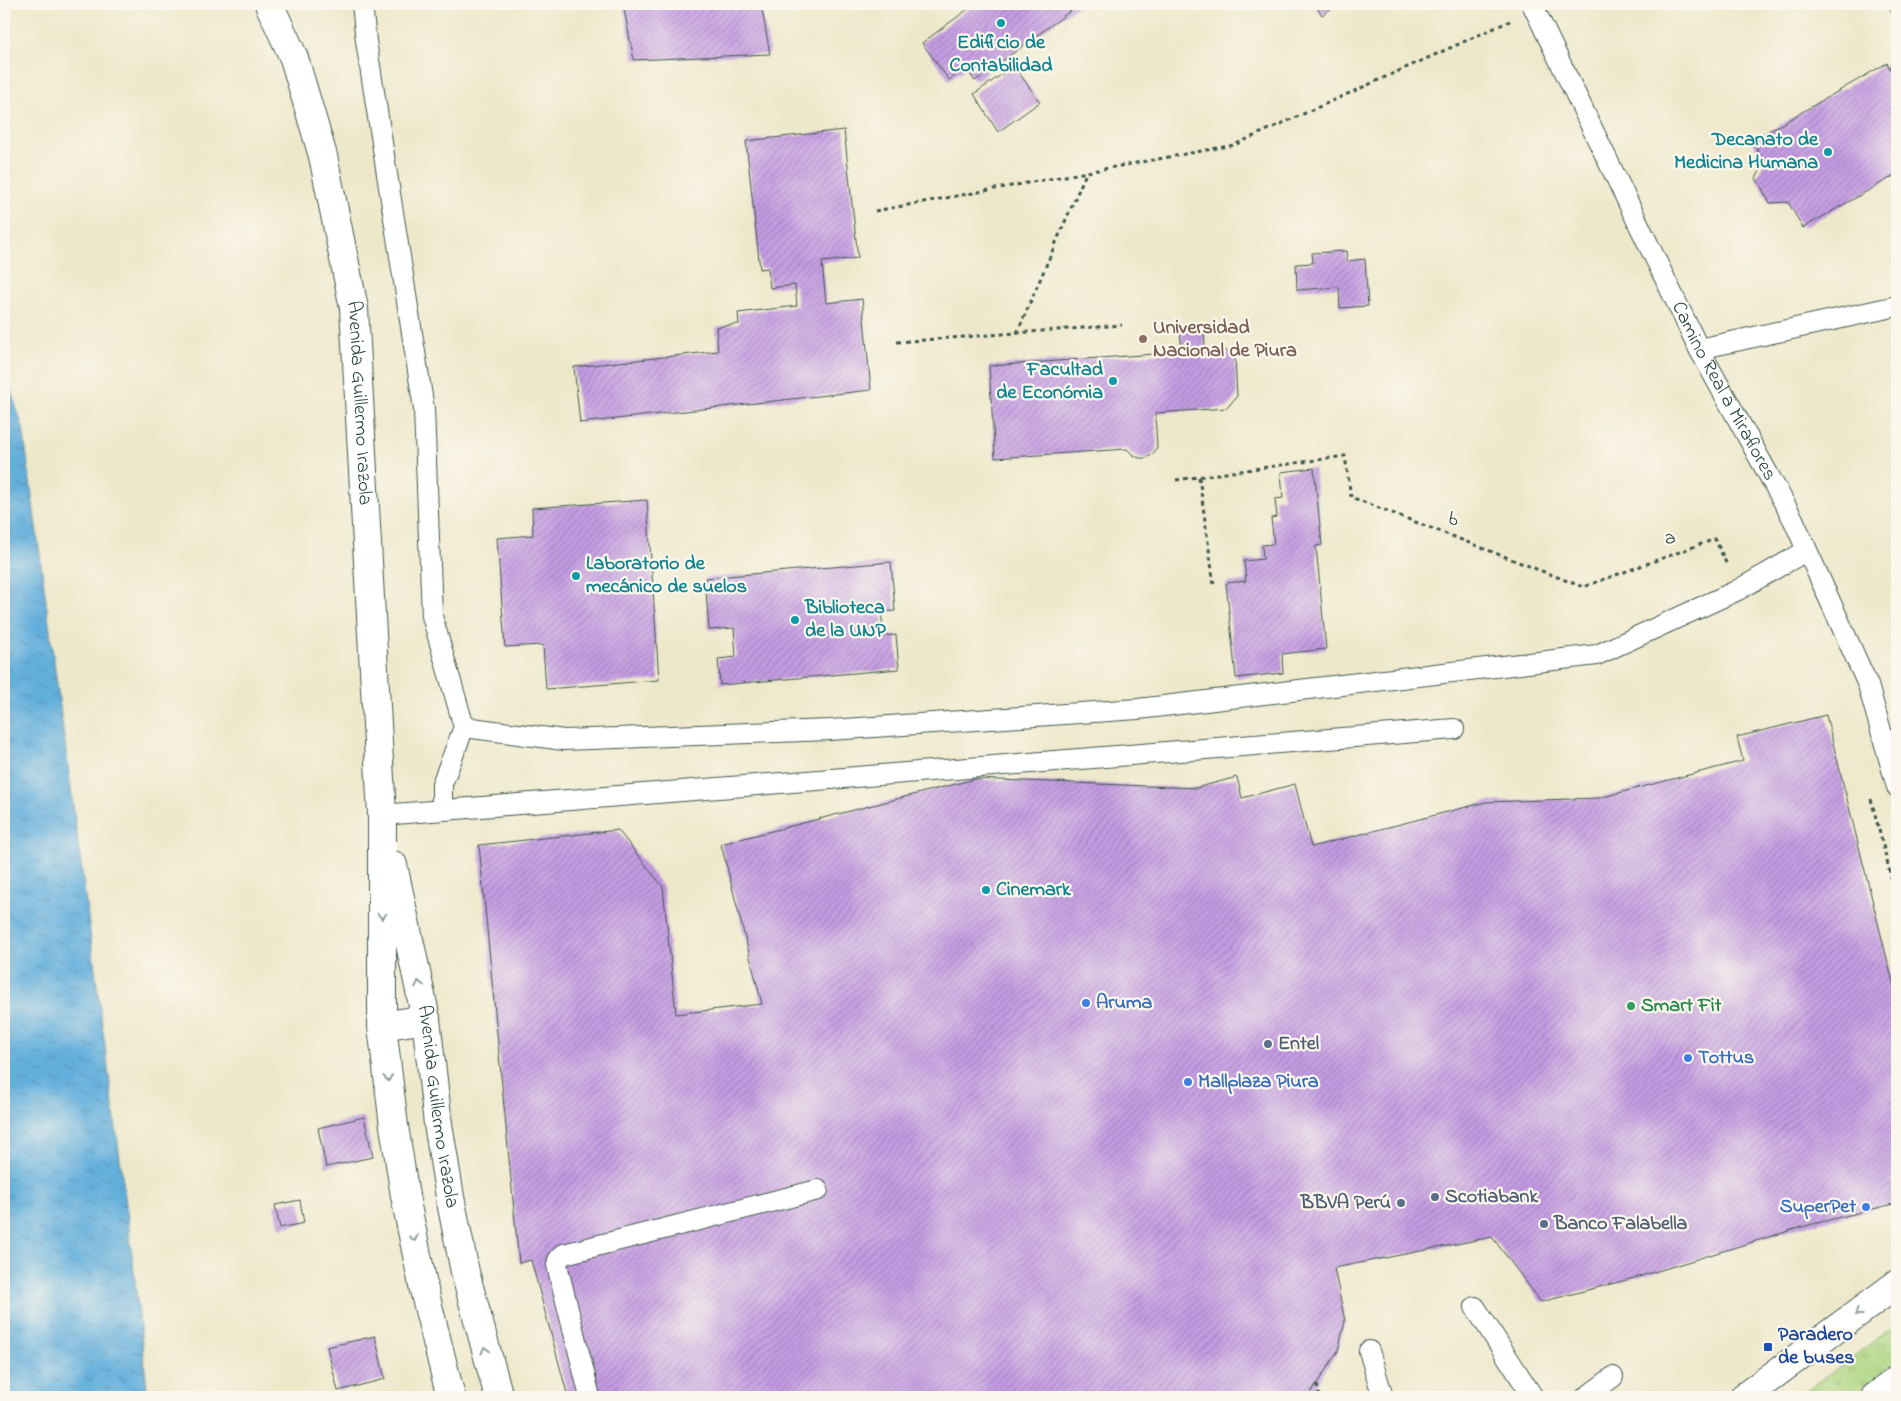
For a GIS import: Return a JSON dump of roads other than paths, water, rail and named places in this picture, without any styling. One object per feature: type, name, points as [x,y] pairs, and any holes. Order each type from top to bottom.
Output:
[{"type":"main road","name":"Avenida Guillermo Irazola","points":[[269,4],[294,58],[323,156],[354,308],[382,815],[382,1026],[394,1126],[405,1196],[424,1290],[451,1397]]},
{"type":"main road","name":"Avenida Guillermo Irazola","points":[[382,815],[426,1019],[438,1124],[450,1197],[465,1272],[498,1397]]},
{"type":"main road","points":[[382,1026],[426,1019]]},
{"type":"main road","points":[[1744,1397],[1897,1284]]},
{"type":"main road","points":[[1875,1397],[1897,1380]]},
{"type":"lane","points":[[362,4],[366,41],[424,409],[432,616],[464,727],[442,784],[442,810]]},
{"type":"lane","name":"Camino Real a Miraflores","points":[[1533,7],[1699,349],[1793,519],[1868,685],[1897,787]]},
{"type":"lane","points":[[1699,349],[1897,306]]},
{"type":"lane","points":[[464,727],[564,740],[830,730],[1138,709],[1598,655],[1738,590],[1806,551]]},
{"type":"lane","points":[[382,815],[1454,729]]},
{"type":"lane","points":[[590,1397],[557,1265],[558,1260],[564,1254],[818,1190]]},
{"type":"lane","points":[[1475,1307],[1533,1397]]},
{"type":"lane","points":[[1369,1352],[1383,1397]]},
{"type":"lane","points":[[1586,1397],[1613,1377]]},
{"type":"water","points":[[4,370],[23,428],[128,1219],[148,1397],[4,1397]]},
{"type":"place","name":"Edificio de Contabilidad","points":[[1001,23]]},
{"type":"place","name":"Decanato de Medicina Humana","points":[[1828,152]]},
{"type":"place","name":"Universidad Nacional de Piura","points":[[1143,339]]},
{"type":"place","name":"Facultad de Económia","points":[[1113,381]]},
{"type":"place","name":"Laboratorio de mecánico de suelos","points":[[576,576]]},
{"type":"place","name":"Biblioteca de la UNP","points":[[795,620]]},
{"type":"place","name":"Cinemark","points":[[986,890]]},
{"type":"place","name":"Aruma","points":[[1086,1003]]},
{"type":"place","name":"Smart Fit","points":[[1631,1006]]},
{"type":"place","name":"Entel","points":[[1268,1044]]},
{"type":"place","name":"Tottus","points":[[1688,1058]]},
{"type":"place","name":"Mallplaza Piura","points":[[1188,1082]]},
{"type":"place","name":"Scotiabank","points":[[1435,1197]]},
{"type":"place","name":"BBVA Perú","points":[[1401,1203]]},
{"type":"place","name":"SuperPet","points":[[1866,1207]]},
{"type":"place","name":"Banco Falabella","points":[[1544,1224]]},
{"type":"place","name":"Paradero de buses","points":[[1768,1347]]}]
